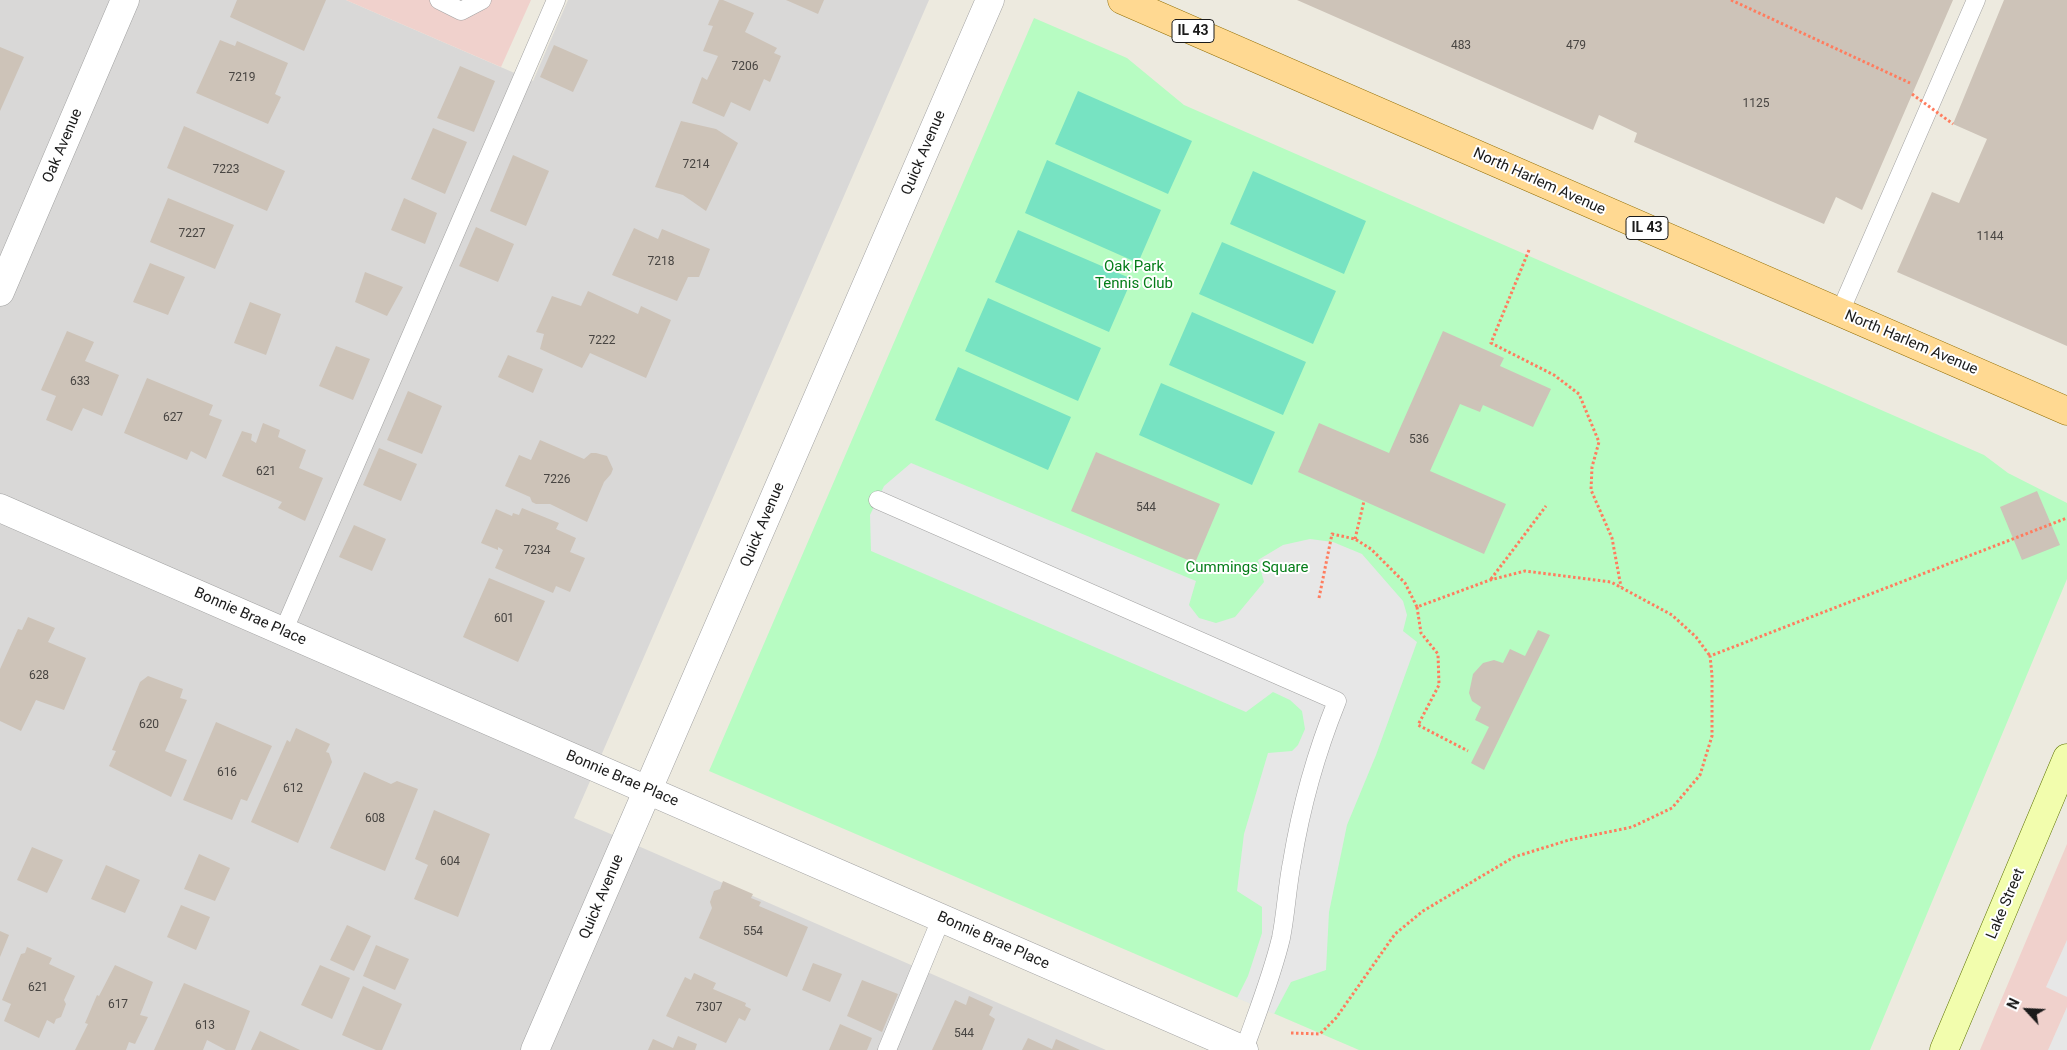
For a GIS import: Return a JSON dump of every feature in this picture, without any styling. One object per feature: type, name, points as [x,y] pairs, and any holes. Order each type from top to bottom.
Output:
[{"type":"main road","name":"North Harlem Avenue","points":[[1122,0],[1157,7],[1840,312],[2067,411]]},
{"type":"main road","name":"Lake Street","points":[[1944,1050],[2067,758]]},
{"type":"street","name":"Oak Avenue","points":[[0,292],[6,264],[125,0]]},
{"type":"street","name":"Quick Avenue","points":[[535,1050],[990,0]]},
{"type":"street","name":"Bonnie Brae Place","points":[[0,508],[1244,1050]]},
{"type":"lane","points":[[439,0],[461,11],[482,0]]},
{"type":"lane","points":[[283,632],[556,0]]},
{"type":"lane","points":[[1840,312],[1976,0]]},
{"type":"lane","points":[[878,500],[1337,701],[1316,756],[1303,804],[1291,864],[1287,906],[1280,940],[1269,981],[1244,1050]]},
{"type":"lane","points":[[887,1050],[941,919]]},
{"type":"path","points":[[1731,0],[1916,86]]},
{"type":"path","points":[[1912,94],[1953,124]]},
{"type":"path","points":[[1529,250],[1490,343],[1554,375],[1579,394],[1599,442],[1592,467],[1591,490],[1612,538],[1621,588]]},
{"type":"path","points":[[1355,539],[1364,501]]},
{"type":"path","points":[[1490,580],[1546,506]]},
{"type":"path","points":[[1710,656],[2067,518]]},
{"type":"path","points":[[1319,598],[1332,534],[1355,539],[1371,549],[1405,583],[1417,607],[1422,633],[1438,654],[1439,685],[1418,725],[1468,751]]},
{"type":"path","points":[[1290,1033],[1320,1034],[1336,1018],[1395,934],[1423,911],[1514,857],[1569,840],[1632,827],[1672,808],[1700,775],[1712,736],[1712,675],[1710,656],[1696,637],[1672,615],[1611,582],[1525,571],[1490,580],[1417,607]]},
{"type":"shaded area","points":[[0,0],[346,0],[533,81],[568,0],[929,0],[574,818],[1106,1050],[0,1050]]},
{"type":"shaded area","points":[[346,0],[531,0],[501,67]]},
{"type":"shaded area","points":[[911,463],[1196,581],[1189,605],[1199,618],[1216,623],[1235,617],[1264,582],[1258,560],[1283,545],[1310,539],[1333,542],[1362,554],[1403,601],[1407,615],[1403,631],[1417,642],[1376,755],[1347,825],[1329,912],[1326,970],[1291,982],[1274,1014],[1237,998],[1248,976],[1262,933],[1262,907],[1237,891],[1244,834],[1268,753],[1292,751],[1298,745],[1305,729],[1302,711],[1290,700],[1273,692],[1246,712],[871,551],[870,515],[884,486]]},
{"type":"shaded area","points":[[2067,844],[2067,1050],[1980,1050]]},
{"type":"shaded area","points":[[2067,940],[2067,997],[2046,987]]},
{"type":"shaded area","points":[[2067,1007],[2067,1050],[2048,1050]]},
{"type":"green space","name":"Cummings Square","points":[[1034,18],[1127,58],[1184,105],[1984,455],[2008,473],[2067,503],[2067,579],[1870,1050],[1359,1050],[709,771]]},
{"type":"green space","points":[[1078,91],[1192,141],[1168,194],[1055,144]]},
{"type":"green space","points":[[1047,160],[1161,210],[1138,263],[1025,213]]},
{"type":"green space","points":[[1253,171],[1366,221],[1344,274],[1230,224]]},
{"type":"green space","points":[[1018,230],[1132,279],[1109,332],[995,282]]},
{"type":"green space","points":[[1222,242],[1336,291],[1313,344],[1199,294]]},
{"type":"green space","points":[[988,298],[1101,348],[1078,401],[965,351]]},
{"type":"green space","points":[[1192,312],[1306,362],[1283,415],[1169,365]]},
{"type":"green space","points":[[958,367],[1071,417],[1048,470],[935,420]]},
{"type":"green space","points":[[1161,383],[1275,432],[1252,485],[1139,435]]},
{"type":"building","points":[[237,0],[326,0],[304,51],[230,17]]},
{"type":"building","points":[[719,0],[754,13],[745,32],[777,48],[774,53],[781,56],[770,82],[764,79],[750,111],[731,102],[724,117],[692,103],[702,77],[707,80],[718,56],[703,51],[713,26],[708,25]]},
{"type":"building","points":[[786,0],[824,0],[818,14]]},
{"type":"building","points":[[1297,0],[1953,0],[1862,210],[1836,197],[1824,224],[1634,142],[1637,133],[1599,115],[1593,130]]},
{"type":"building","points":[[2004,0],[2067,0],[2067,346],[1897,272],[1932,192],[1959,203],[1987,139],[1953,124]]},
{"type":"building","points":[[220,40],[235,46],[237,41],[288,63],[275,94],[281,97],[268,124],[196,93]]},
{"type":"building","points":[[554,45],[588,60],[573,92],[540,77]]},
{"type":"building","points":[[0,47],[24,57],[0,111]]},
{"type":"building","points":[[460,66],[495,81],[474,132],[437,118]]},
{"type":"building","points":[[681,121],[716,129],[738,143],[706,211],[683,195],[655,187]]},
{"type":"building","points":[[184,126],[285,171],[267,211],[167,168]]},
{"type":"building","points":[[433,128],[467,142],[445,194],[411,179]]},
{"type":"building","points":[[513,155],[549,171],[526,226],[490,211]]},
{"type":"building","points":[[168,198],[234,225],[215,269],[150,242]]},
{"type":"building","points":[[404,198],[437,213],[425,244],[391,230]]},
{"type":"building","points":[[476,227],[514,244],[498,282],[459,266]]},
{"type":"building","points":[[634,228],[658,239],[662,229],[710,249],[699,277],[688,277],[677,301],[612,275]]},
{"type":"building","points":[[150,263],[185,277],[168,315],[133,302]]},
{"type":"building","points":[[365,272],[403,287],[387,316],[355,302]]},
{"type":"building","points":[[588,291],[638,314],[641,306],[671,320],[646,378],[590,353],[582,368],[540,349],[544,334],[536,332],[552,296],[581,306]]},
{"type":"building","points":[[250,302],[281,314],[266,355],[234,343]]},
{"type":"building","points":[[67,331],[94,342],[85,361],[119,375],[102,416],[83,408],[72,431],[46,420],[56,396],[41,390]]},
{"type":"building","points":[[1443,331],[1504,358],[1500,366],[1551,389],[1533,427],[1483,405],[1480,412],[1460,404],[1430,471],[1506,504],[1484,554],[1298,472],[1319,423],[1389,453]]},
{"type":"building","points":[[336,346],[370,359],[353,400],[319,386]]},
{"type":"building","points":[[508,355],[543,369],[533,393],[498,377]]},
{"type":"building","points":[[147,378],[213,405],[209,415],[222,420],[206,459],[191,451],[187,460],[124,433]]},
{"type":"building","points":[[408,391],[442,406],[422,454],[387,440]]},
{"type":"building","points":[[263,423],[280,430],[278,437],[306,450],[299,468],[323,478],[305,521],[278,508],[282,502],[222,476],[242,431],[252,434],[251,440],[256,443]]},
{"type":"building","points":[[540,440],[584,459],[591,453],[607,456],[613,469],[604,482],[587,522],[550,504],[536,504],[532,502],[530,497],[505,486],[519,455],[531,460]]},
{"type":"building","points":[[379,448],[417,464],[401,501],[363,485]]},
{"type":"building","points":[[1096,452],[1220,504],[1195,563],[1071,511]]},
{"type":"building","points":[[2037,491],[2060,545],[2022,560],[2000,507]]},
{"type":"building","points":[[522,508],[559,523],[556,529],[576,538],[570,552],[585,558],[570,592],[556,586],[553,593],[495,568],[503,550],[498,547],[498,550],[481,543],[496,509],[512,516],[513,513],[519,515]]},
{"type":"building","points":[[354,525],[386,539],[372,571],[339,557]]},
{"type":"building","points":[[489,578],[545,601],[518,662],[463,637]]},
{"type":"building","points":[[28,617],[55,628],[48,642],[86,658],[64,710],[36,700],[21,731],[0,721],[0,669],[18,629],[22,630]]},
{"type":"building","points":[[1538,630],[1550,635],[1484,770],[1471,763],[1489,727],[1475,720],[1481,707],[1472,701],[1469,693],[1473,674],[1483,663],[1494,660],[1503,663],[1510,649],[1525,656]]},
{"type":"building","points":[[148,676],[183,689],[180,698],[187,700],[165,751],[187,760],[171,797],[109,766],[116,751],[112,750],[140,682]]},
{"type":"building","points":[[216,722],[272,746],[247,801],[241,799],[232,820],[183,800]]},
{"type":"building","points":[[296,728],[330,744],[326,752],[329,753],[332,762],[298,843],[251,822],[287,740],[290,742]]},
{"type":"building","points":[[364,772],[391,784],[397,781],[418,789],[385,871],[330,848]]},
{"type":"building","points":[[434,810],[490,834],[458,917],[414,899],[428,865],[415,859]]},
{"type":"building","points":[[32,847],[63,860],[47,893],[17,880]]},
{"type":"building","points":[[199,854],[230,868],[215,901],[184,889]]},
{"type":"building","points":[[106,865],[140,880],[125,913],[91,899]]},
{"type":"building","points":[[723,881],[753,894],[751,898],[761,902],[759,906],[808,927],[787,977],[699,938],[712,908],[710,902],[714,891],[720,889]]},
{"type":"building","points":[[181,905],[210,917],[196,950],[167,937]]},
{"type":"building","points":[[347,925],[371,936],[354,971],[330,960]]},
{"type":"building","points":[[0,931],[9,935],[0,957]]},
{"type":"building","points":[[376,945],[409,959],[395,990],[363,976]]},
{"type":"building","points":[[27,947],[52,958],[49,964],[75,976],[64,1000],[66,1004],[61,1017],[56,1019],[54,1024],[47,1020],[39,1038],[4,1021],[11,1004],[2,1000],[21,954],[25,953]]},
{"type":"building","points":[[813,963],[842,974],[830,1002],[802,990]]},
{"type":"building","points":[[115,965],[153,982],[140,1015],[148,1017],[135,1044],[129,1042],[126,1050],[75,1050],[88,1024],[85,1023],[97,995],[99,996]]},
{"type":"building","points":[[320,965],[350,978],[332,1019],[301,1005]]},
{"type":"building","points":[[694,973],[716,983],[713,989],[746,1003],[745,1006],[751,1009],[745,1021],[739,1018],[726,1043],[666,1016],[685,977],[691,980]]},
{"type":"building","points":[[862,980],[898,994],[882,1032],[847,1016]]},
{"type":"building","points":[[184,983],[250,1011],[235,1050],[226,1050],[207,1040],[203,1050],[154,1050]]},
{"type":"building","points":[[363,986],[402,1004],[382,1050],[376,1050],[342,1035]]},
{"type":"building","points":[[969,996],[993,1007],[989,1015],[995,1019],[982,1050],[932,1050],[955,1000],[966,1005]]},
{"type":"building","points":[[840,1024],[872,1038],[867,1050],[829,1050]]},
{"type":"building","points":[[260,1031],[300,1050],[251,1050]]},
{"type":"building","points":[[678,1036],[697,1044],[695,1050],[648,1050],[653,1039],[673,1048]]},
{"type":"building","points":[[1028,1038],[1052,1049],[1056,1039],[1080,1050],[1022,1050]]},
{"type":"park label","name":"Oak Park Tennis Club","points":[[1134,276]]}]
